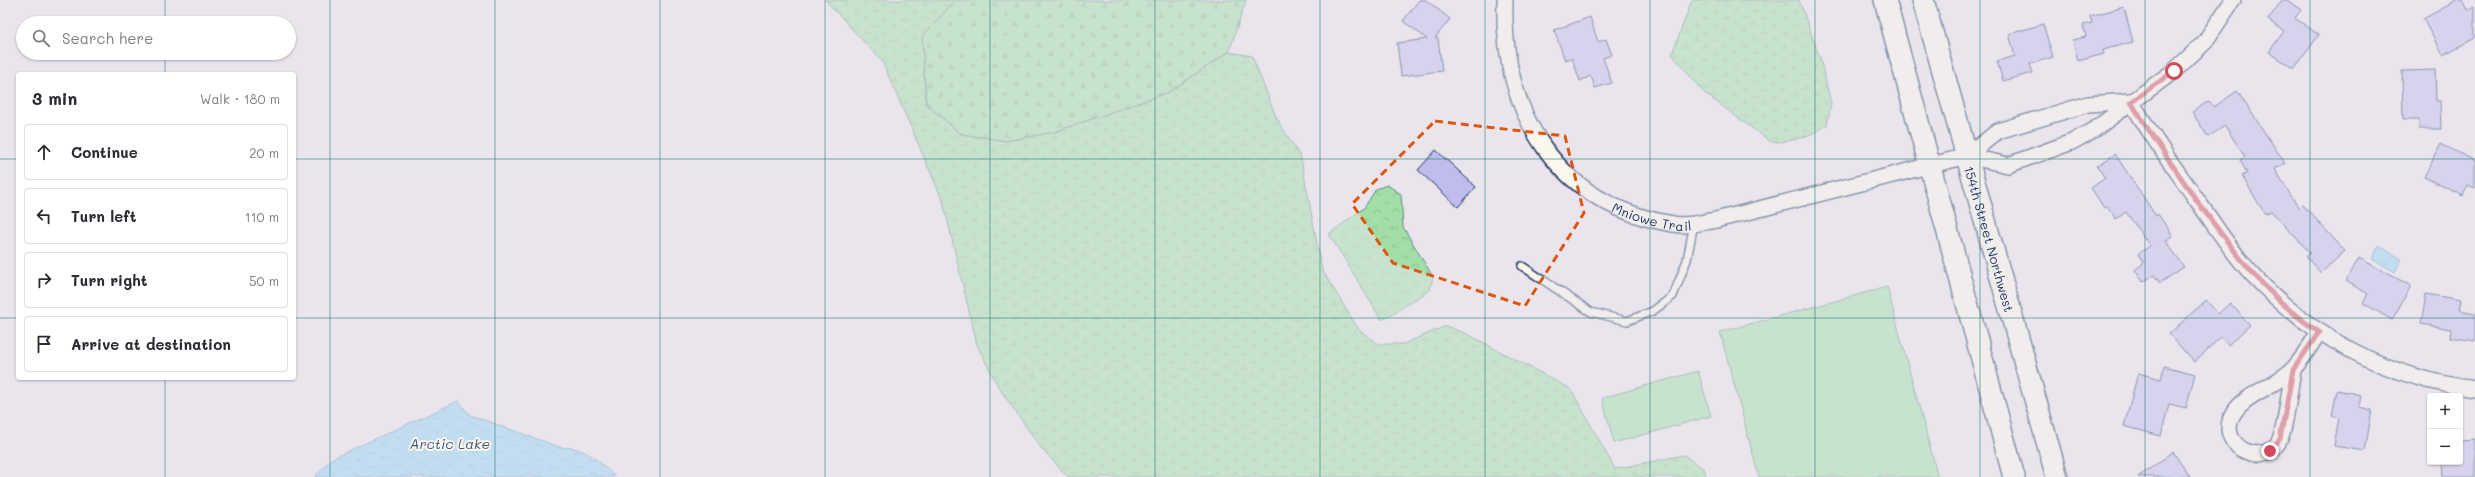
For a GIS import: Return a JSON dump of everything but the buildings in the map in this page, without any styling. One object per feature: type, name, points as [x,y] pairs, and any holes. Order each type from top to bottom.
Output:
[{"type":"street","name":"Mniowe Trail","points":[[1505,0],[1504,32],[1509,70],[1521,108],[1537,138],[1568,175],[1601,201],[1675,225],[1694,223],[1716,220],[1967,156]]},
{"type":"street","points":[[1885,0],[1931,165],[2014,477]]},
{"type":"street","name":"154th Street Northwest","points":[[1923,0],[2057,477]]},
{"type":"street","points":[[1967,156],[2008,165],[2072,142],[2095,129],[2174,71],[2204,43],[2233,0]]},
{"type":"street","points":[[1967,156],[1998,131],[2088,104],[2131,102]]},
{"type":"street","points":[[2131,102],[2154,142],[2251,272],[2278,299],[2319,332],[2343,348],[2398,372],[2430,382],[2475,389]]},
{"type":"street","points":[[2293,370],[2280,439],[2270,451],[2258,454],[2245,452],[2234,445],[2229,432],[2231,419],[2237,407],[2293,370],[2319,332]]},
{"type":"lane","points":[[1522,266],[1591,312],[1627,321],[1653,311],[1673,296],[1687,260],[1694,223]]},
{"type":"highlighted area","points":[[1435,121],[1565,136],[1584,213],[1525,306],[1393,263],[1352,204]]},
{"type":"green space","points":[[825,0],[955,0],[922,37],[926,104],[961,134],[1006,141],[1055,132],[1169,92],[1229,52],[1252,56],[1277,119],[1301,158],[1322,270],[1359,330],[1379,344],[1403,344],[1446,326],[1467,334],[1571,389],[1615,469],[1684,455],[1704,469],[1707,477],[1068,477],[1041,448],[999,388],[977,345],[943,201],[882,61]]},
{"type":"green space","points":[[955,0],[1246,0],[1229,52],[1169,92],[1055,132],[1006,141],[961,134],[926,104],[922,37]]},
{"type":"green space","points":[[1692,0],[1799,0],[1820,58],[1831,103],[1827,125],[1800,138],[1771,142],[1703,92],[1672,54]]},
{"type":"green space","points":[[1387,185],[1401,194],[1403,227],[1433,277],[1430,290],[1384,319],[1381,319],[1329,234],[1364,208],[1376,189]]},
{"type":"green space","points":[[1887,287],[1938,477],[1759,477],[1720,332]]},
{"type":"green space","points":[[1698,371],[1711,416],[1614,443],[1602,398]]},
{"type":"water","points":[[2379,246],[2402,259],[2395,272],[2372,259]]},
{"type":"water","name":"Arctic Lake","points":[[458,401],[470,415],[562,448],[577,449],[584,452],[598,461],[615,477],[315,477],[331,459]]},
{"type":"route","points":[[2174,71],[2131,102],[2154,142],[2251,272],[2278,299],[2319,332],[2293,370],[2280,439],[2270,451]]}]
